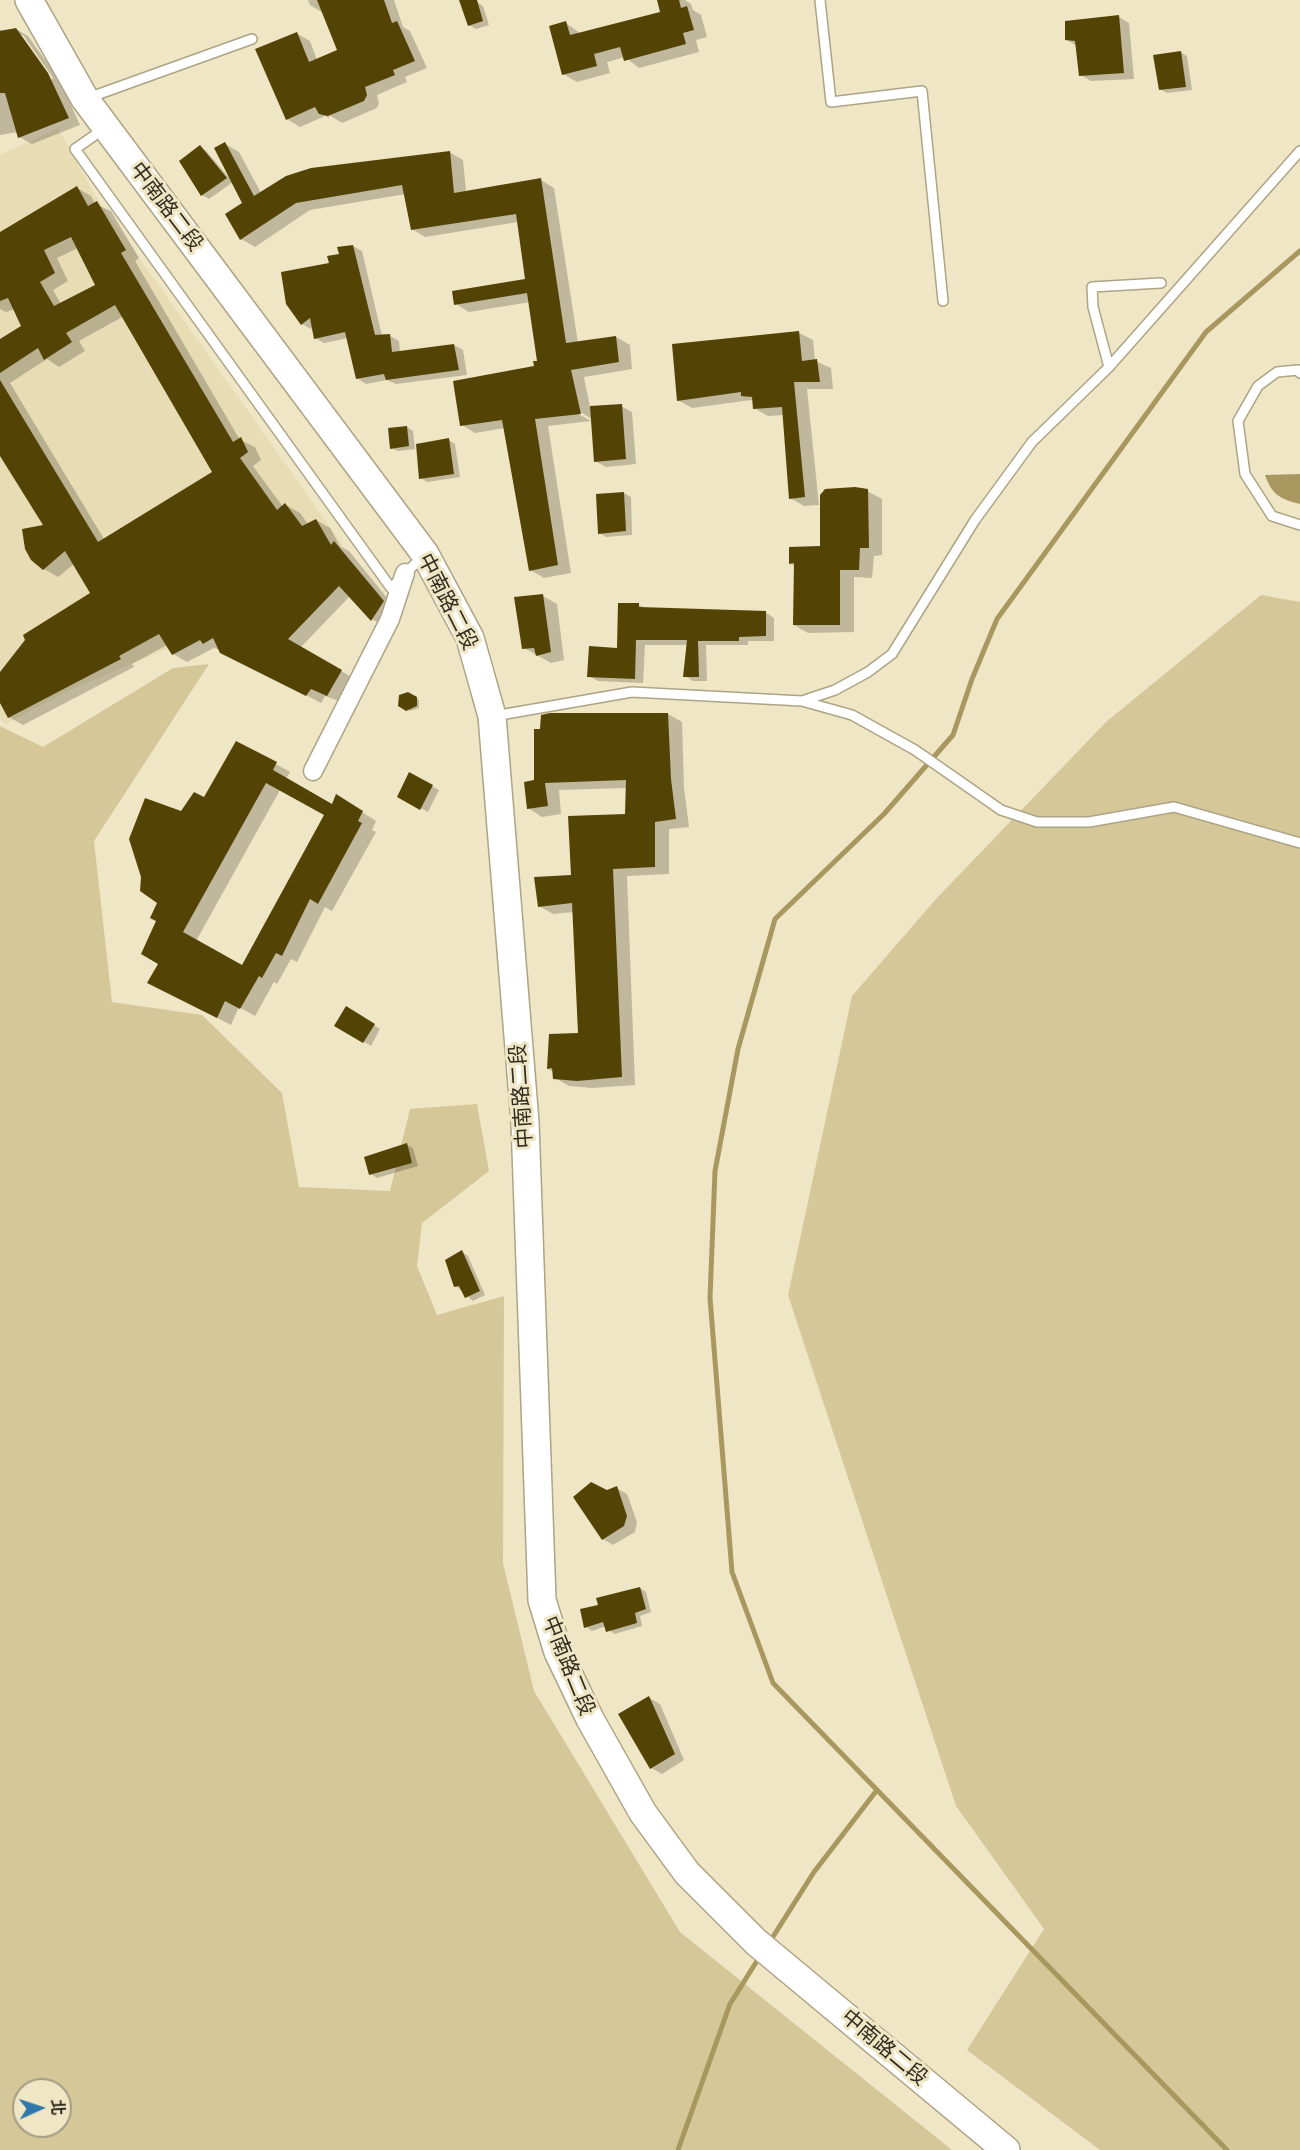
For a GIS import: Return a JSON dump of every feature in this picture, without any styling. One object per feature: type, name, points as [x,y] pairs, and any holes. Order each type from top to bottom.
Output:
[{"type":"main road","name":"中南路二段","points":[[29,0],[85,99],[424,554],[470,638],[492,716],[525,1122],[542,1600],[558,1652],[590,1719],[643,1813],[687,1873],[756,1942],[1006,2150]]},
{"type":"street","points":[[313,771],[390,619],[405,573]]},
{"type":"lane","points":[[820,0],[831,102],[922,92],[943,301]]},
{"type":"lane","points":[[85,99],[252,39]]},
{"type":"lane","points":[[106,127],[75,149],[391,588],[424,554]]},
{"type":"lane","points":[[802,701],[835,690],[868,672],[892,654],[975,519],[1032,442],[1109,367],[1300,151]]},
{"type":"lane","points":[[1109,367],[1093,307],[1092,287],[1161,283]]},
{"type":"lane","points":[[1300,373],[1298,370],[1277,372],[1267,379],[1258,386],[1238,421],[1245,474],[1272,516],[1300,525]]},
{"type":"lane","points":[[492,716],[632,692],[802,701],[852,715],[915,750],[1001,810],[1037,822],[1089,822],[1174,807],[1300,843]]},
{"type":"shaded area","points":[[58,128],[96,197],[343,545],[230,622],[70,690],[6,724],[0,719],[0,155]]},
{"type":"shaded area","points":[[1300,474],[1300,504],[1287,500],[1274,492],[1265,475]]},
{"type":"shaded area","points":[[1261,595],[1300,602],[1300,2150],[1100,2150],[967,2050],[1044,1929],[956,1806],[788,1295],[852,996],[936,899],[1106,722]]},
{"type":"shaded area","points":[[209,664],[94,841],[112,1002],[202,1015],[282,1093],[299,1187],[390,1191],[410,1109],[477,1104],[489,1171],[422,1223],[417,1266],[437,1315],[504,1296],[503,1563],[534,1691],[680,1932],[952,2150],[0,2150],[0,726],[43,747],[173,668]]},
{"type":"building","points":[[317,0],[384,0],[392,23],[397,21],[415,61],[393,70],[395,75],[365,87],[367,95],[364,101],[328,116],[319,114],[315,107],[286,120],[255,49],[297,32],[309,62],[337,50]]},
{"type":"building","points":[[459,0],[477,0],[483,21],[468,26]]},
{"type":"building","points":[[657,0],[679,0],[681,8],[687,6],[694,30],[683,33],[686,44],[624,61],[620,47],[594,54],[597,66],[562,75],[549,26],[566,21],[570,35],[660,12]]},
{"type":"building","points":[[1119,15],[1124,73],[1079,76],[1075,41],[1065,40],[1065,21]]},
{"type":"building","points":[[16,28],[48,73],[69,118],[18,138],[5,93],[0,93],[0,31]]},
{"type":"building","points":[[1181,51],[1186,87],[1159,90],[1153,55]]},
{"type":"building","points":[[225,142],[254,196],[286,176],[311,168],[450,151],[454,193],[541,178],[566,343],[616,336],[619,362],[571,370],[581,414],[535,419],[558,565],[529,571],[502,420],[460,426],[453,381],[534,366],[533,361],[537,361],[527,293],[454,305],[452,291],[525,279],[516,214],[411,230],[402,185],[296,203],[240,240],[225,214],[242,203],[214,148]]},
{"type":"building","points":[[200,145],[227,178],[201,196],[179,161]]},
{"type":"building","points":[[77,186],[88,206],[97,201],[126,250],[121,253],[233,442],[241,437],[248,452],[240,458],[277,510],[285,503],[302,526],[316,519],[331,545],[334,541],[384,601],[371,621],[339,586],[288,639],[342,670],[327,696],[311,689],[306,696],[220,653],[213,638],[203,644],[200,640],[172,655],[159,634],[119,656],[121,659],[8,718],[0,703],[0,672],[25,640],[23,635],[90,593],[65,551],[43,570],[31,560],[25,549],[22,529],[43,525],[0,456],[0,380],[98,542],[212,472],[115,305],[66,333],[72,342],[44,360],[38,348],[0,373],[0,339],[21,326],[8,298],[0,301],[0,232]],"holes":[[[71,237],[95,285],[54,306],[40,282],[55,273],[44,250]]]},
{"type":"building","points":[[353,245],[375,335],[390,334],[392,352],[454,344],[459,370],[386,380],[384,374],[356,379],[345,332],[314,339],[310,318],[301,325],[286,304],[281,272],[329,263],[327,256],[339,254],[337,247]]},
{"type":"building","points":[[799,331],[802,361],[817,359],[820,382],[794,382],[805,497],[789,499],[782,407],[753,409],[752,397],[741,396],[741,392],[677,401],[672,344]]},
{"type":"building","points":[[622,404],[626,459],[594,462],[590,406]]},
{"type":"building","points":[[407,426],[409,446],[390,449],[388,428]]},
{"type":"building","points":[[449,438],[454,474],[419,479],[416,444]]},
{"type":"building","points":[[855,487],[868,489],[869,548],[860,548],[859,570],[840,570],[840,625],[793,625],[794,563],[789,564],[789,547],[820,546],[820,495],[825,489]]},
{"type":"building","points":[[624,492],[626,531],[598,534],[596,494]]},
{"type":"building","points":[[543,594],[551,652],[536,656],[534,648],[522,649],[514,597]]},
{"type":"building","points":[[618,603],[639,603],[639,607],[766,611],[766,636],[739,637],[739,641],[698,641],[699,677],[683,677],[687,640],[636,640],[635,679],[587,677],[589,646],[617,648]]},
{"type":"building","points":[[408,692],[417,697],[417,706],[406,711],[398,706],[399,695]]},
{"type":"building","points":[[550,713],[668,713],[671,779],[676,819],[655,822],[655,867],[613,869],[622,1077],[577,1081],[553,1079],[552,1068],[547,1069],[549,1034],[578,1033],[572,903],[538,907],[534,877],[571,875],[568,816],[625,814],[626,780],[545,783],[548,806],[527,809],[524,782],[534,780],[534,729],[540,729],[541,715]]},
{"type":"building","points":[[236,741],[277,762],[273,770],[332,804],[336,794],[363,811],[358,821],[362,823],[318,904],[310,899],[282,956],[276,953],[262,978],[259,976],[240,1009],[225,1001],[217,1018],[147,983],[158,964],[141,954],[156,921],[150,918],[157,903],[140,891],[141,877],[129,839],[145,798],[181,811],[194,792],[204,797]],"holes":[[[266,783],[324,815],[242,965],[183,932]]]},
{"type":"building","points":[[409,772],[433,785],[420,810],[397,797]]},
{"type":"building","points":[[346,1006],[375,1024],[363,1043],[334,1026]]},
{"type":"building","points":[[407,1143],[412,1163],[369,1175],[364,1157]]},
{"type":"building","points":[[462,1250],[480,1291],[465,1298],[459,1286],[454,1287],[445,1260]]},
{"type":"building","points":[[591,1482],[607,1490],[617,1486],[627,1516],[624,1526],[602,1540],[573,1497]]},
{"type":"building","points":[[640,1587],[646,1609],[635,1613],[637,1623],[606,1632],[603,1622],[584,1628],[580,1609],[598,1605],[596,1598]]},
{"type":"building","points":[[649,1696],[675,1754],[650,1769],[618,1714]]},
{"type":"waterway","points":[[1227,2150],[773,1683],[732,1572],[710,1298],[715,1171],[738,1049],[775,919],[884,814],[953,735],[972,679],[997,619],[1206,332],[1300,251]]},
{"type":"waterway","points":[[769,1943],[814,1872],[877,1790]]},
{"type":"waterway","points":[[678,2150],[730,2004],[760,1956]]}]
